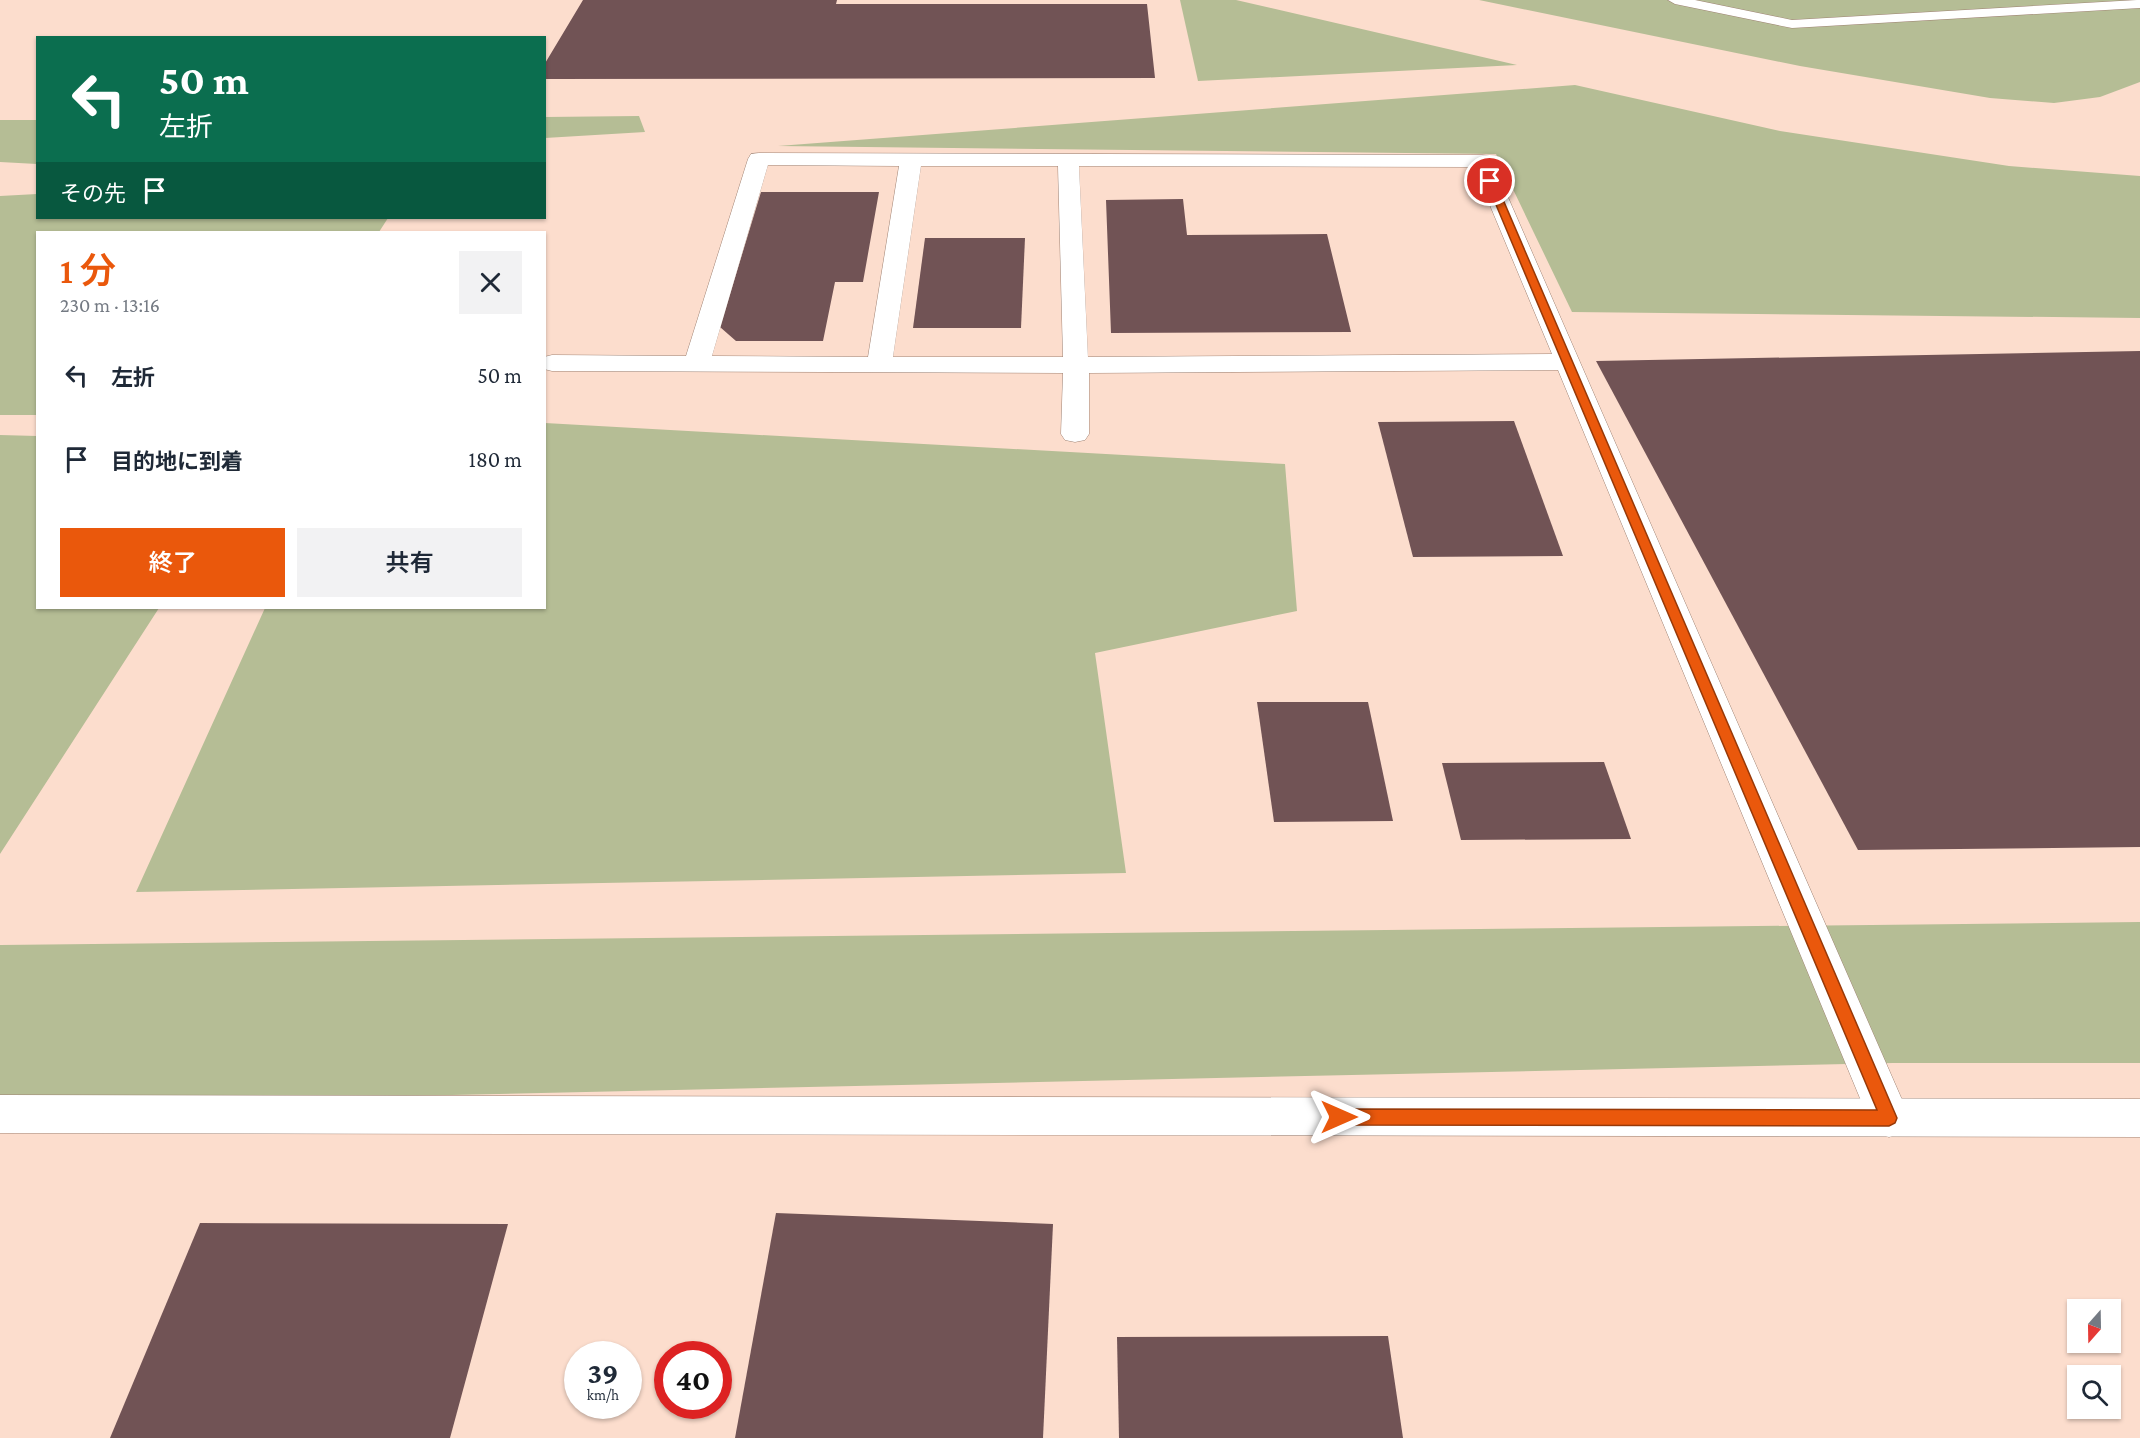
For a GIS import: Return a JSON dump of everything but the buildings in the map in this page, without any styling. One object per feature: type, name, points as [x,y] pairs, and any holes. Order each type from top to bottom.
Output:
[{"type":"street","points":[[697,363],[759,159],[1482,161],[1889,1118]]},
{"type":"street","points":[[879,365],[911,160]]},
{"type":"street","points":[[1068,160],[1076,365],[1075,434]]},
{"type":"street","points":[[552,363],[1076,365],[1567,362]]},
{"type":"street","points":[[0,1114],[2140,1118]]},
{"type":"lane","points":[[1675,0],[1792,24],[2140,4]]},
{"type":"green space","points":[[1180,0],[1236,0],[1517,65],[1198,81]]},
{"type":"green space","points":[[1479,0],[2140,0],[2140,82],[2100,97],[2054,103],[1990,98],[1800,66]]},
{"type":"green space","points":[[1575,85],[1780,131],[2009,166],[2140,176],[2140,318],[1572,312],[1496,154],[778,146]]},
{"type":"green space","points":[[639,116],[645,132],[546,138],[546,117]]},
{"type":"green space","points":[[0,120],[36,120],[36,164],[0,162]]},
{"type":"green space","points":[[36,194],[36,219],[387,219],[380,231],[36,231],[36,415],[0,415],[0,196]]},
{"type":"green space","points":[[546,423],[1285,464],[1297,611],[1095,653],[1126,873],[136,892],[265,609],[546,609]]},
{"type":"green space","points":[[0,435],[36,436],[36,609],[158,609],[0,854]]},
{"type":"green space","points":[[2140,922],[2140,1063],[1893,1063],[0,1105],[0,945]]},
{"type":"route","points":[[1339,1117],[1889,1118],[1490,181]]}]
